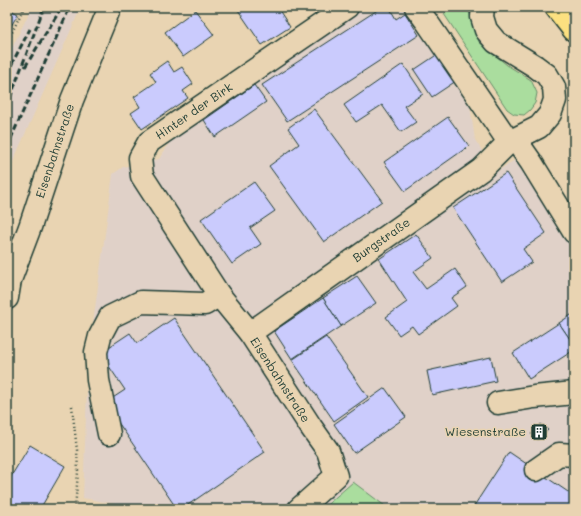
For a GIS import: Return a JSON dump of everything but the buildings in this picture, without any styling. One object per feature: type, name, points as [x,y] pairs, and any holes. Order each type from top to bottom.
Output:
[{"type":"main road","points":[[556,7],[574,30]]},
{"type":"street","name":"Eisenbahnstraße","points":[[7,298],[10,280],[30,227],[72,100],[110,7]]},
{"type":"street","name":"Hinter der Birk","points":[[219,295],[142,176],[140,158],[150,142],[347,7]]},
{"type":"street","points":[[416,7],[512,141],[531,162],[574,232]]},
{"type":"street","name":"Burgstraße","points":[[250,333],[481,170],[512,141],[539,127],[550,114],[555,100],[554,87],[547,75],[496,42],[486,30],[482,17],[483,7]]},
{"type":"street","name":"Eisenbahnstraße","points":[[219,295],[250,333],[328,451],[336,476],[299,509]]},
{"type":"street","points":[[109,434],[98,380],[96,352],[100,336],[110,317],[141,302],[205,304],[219,295]]},
{"type":"street","points":[[498,403],[534,397],[574,393]]},
{"type":"street","points":[[536,470],[559,454],[574,455]]},
{"type":"path","points":[[7,43],[24,7]]},
{"type":"path","points":[[72,406],[78,472],[75,509]]},
{"type":"shaded area","points":[[32,7],[81,7],[7,175],[7,58]]},
{"type":"shaded area","points":[[366,7],[408,7],[469,98],[475,140],[496,172],[518,158],[574,247],[574,509],[389,509],[353,482],[322,509],[142,509],[83,498],[88,361],[113,174],[123,167],[159,159],[169,143]]},
{"type":"green space","points":[[452,8],[469,12],[479,42],[507,65],[531,80],[537,93],[535,103],[524,115],[514,114],[507,109],[444,14]]},
{"type":"green space","points":[[353,482],[389,509],[322,509]]},
{"type":"railway","points":[[7,106],[44,7]]},
{"type":"railway","points":[[25,67],[62,7]]},
{"type":"railway","points":[[7,147],[70,7]]},
{"type":"railway","points":[[7,73],[30,29]]},
{"type":"place","name":"Wiesenstraße","points":[[539,432]]}]
